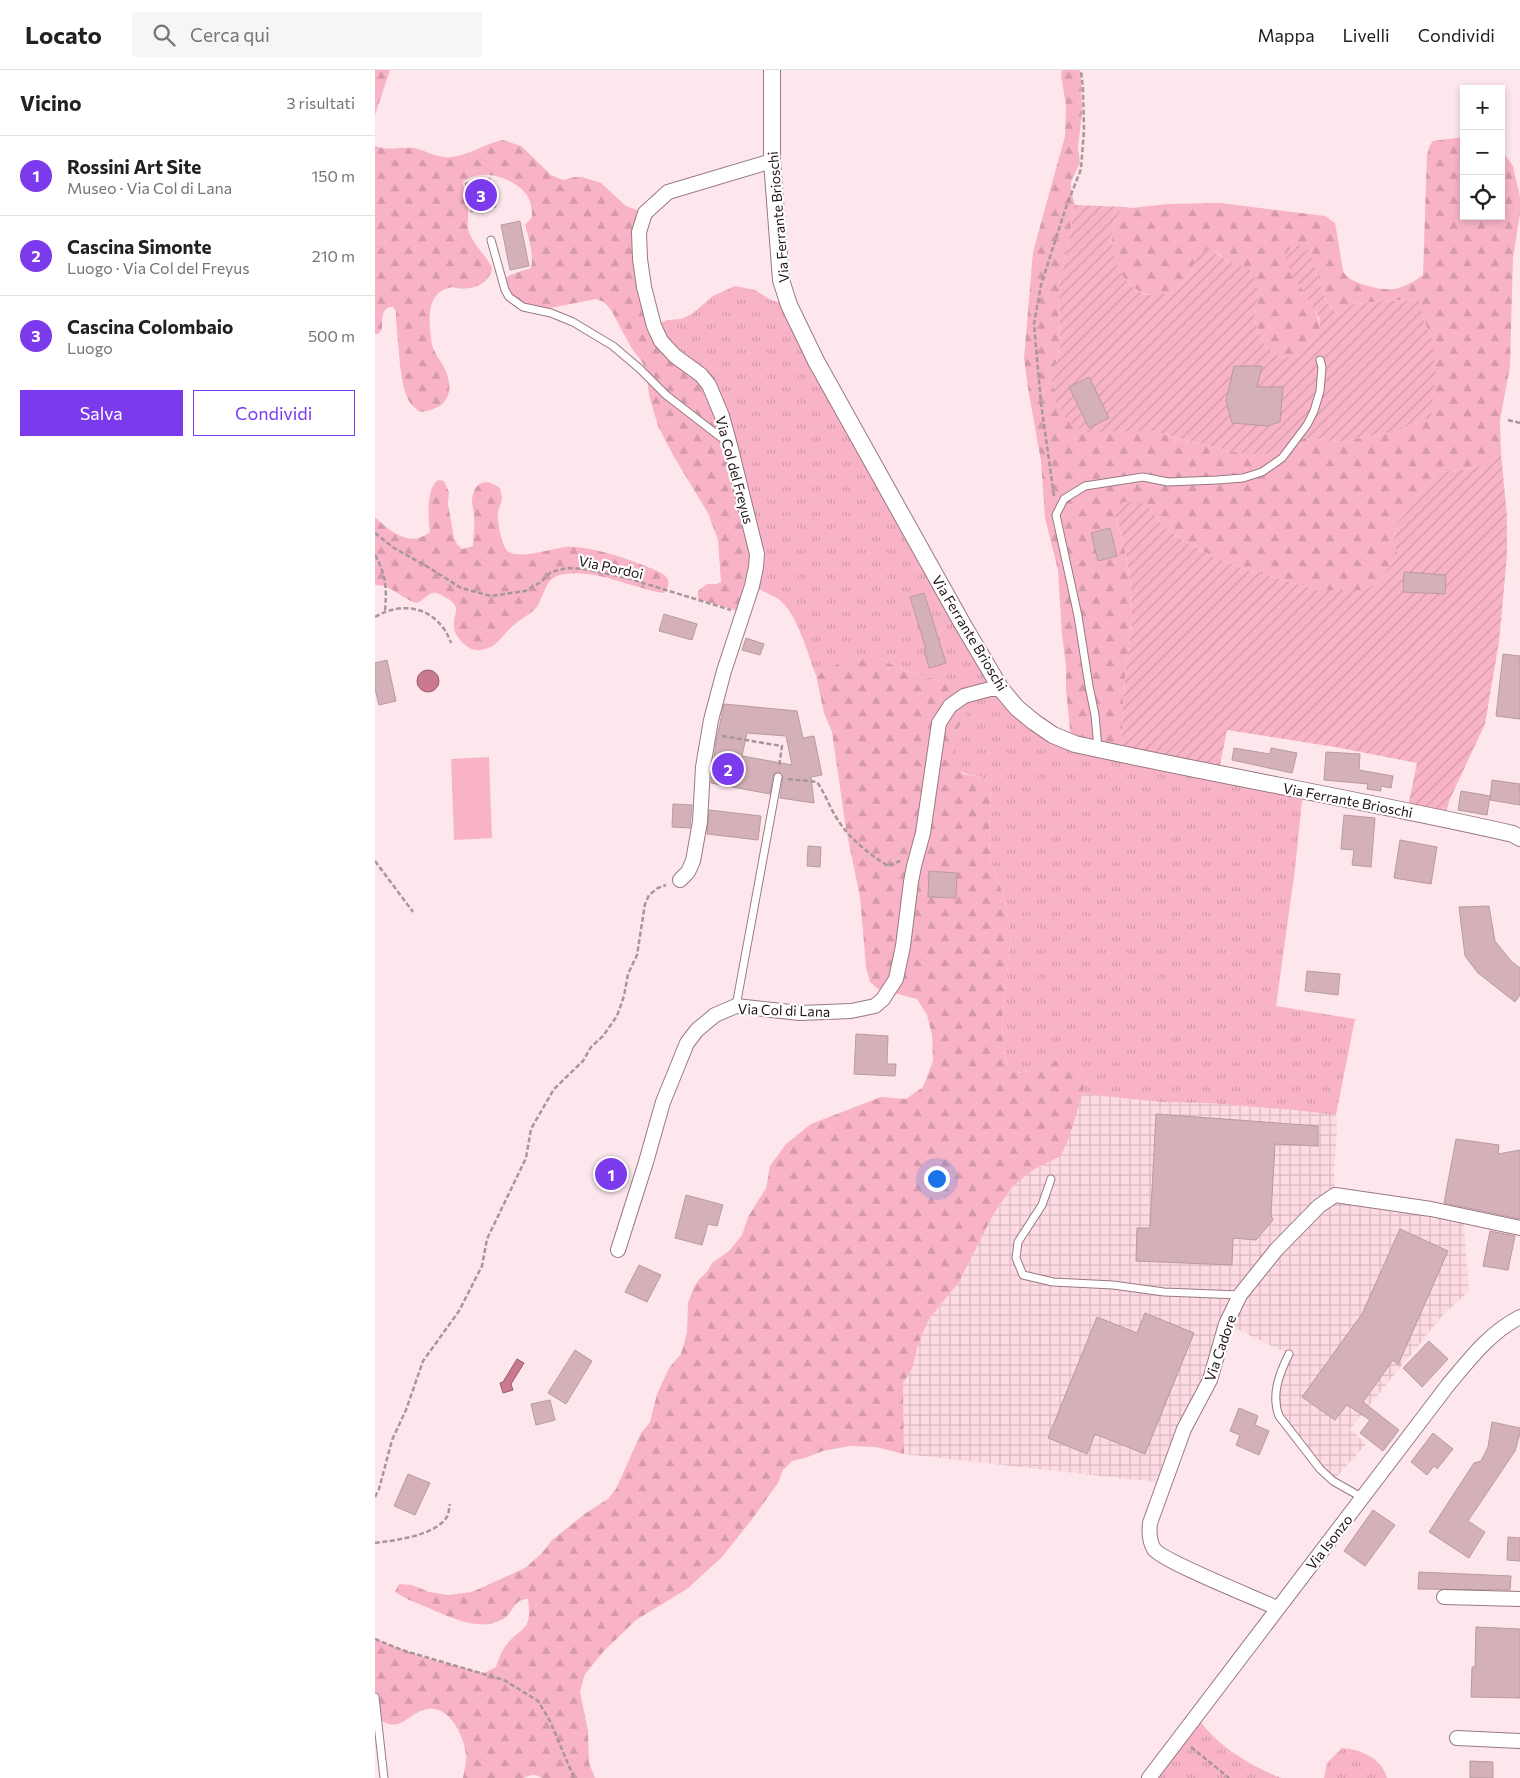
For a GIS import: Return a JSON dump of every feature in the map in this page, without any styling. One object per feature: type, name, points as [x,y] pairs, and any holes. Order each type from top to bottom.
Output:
[{"type":"street","name":"Via Ferrante Brioschi","points":[[772,70],[772,161],[781,280],[789,305],[816,361],[967,631],[1001,689],[1017,708],[1033,722],[1075,744],[1218,775],[1444,818],[1513,834],[1520,838]]},
{"type":"street","name":"Via Col del Freyus","points":[[680,880],[688,872],[693,861],[700,822],[703,767],[708,734],[724,671],[753,586],[757,554],[730,445],[709,386],[701,375],[675,356],[661,341],[654,326],[641,268],[639,232],[645,213],[668,192],[772,161]]},
{"type":"street","name":"Via Col di Lana","points":[[618,1250],[663,1102],[687,1043],[697,1030],[715,1015],[736,1006],[799,1013],[851,1011],[875,1006],[896,979],[903,946],[913,866],[923,833],[939,723],[950,706],[964,696],[989,689],[1001,689]]},
{"type":"street","name":"Via Cadore","points":[[1277,1608],[1175,1563],[1155,1550],[1149,1537],[1150,1523],[1184,1429],[1210,1380],[1226,1324],[1240,1295],[1276,1250],[1319,1206],[1335,1196],[1439,1210],[1520,1228]]},
{"type":"street","points":[[619,1204],[635,1198]]},
{"type":"street","name":"Via Isonzo","points":[[1149,1778],[1448,1385],[1482,1344],[1504,1325],[1520,1317]]},
{"type":"street","points":[[1444,1597],[1520,1599]]},
{"type":"street","points":[[1457,1738],[1520,1741]]},
{"type":"lane","points":[[491,240],[505,290],[514,302],[523,307],[551,313],[573,322],[613,346],[666,395],[730,445]]},
{"type":"lane","points":[[1098,749],[1095,715],[1078,616],[1056,515],[1064,498],[1085,486],[1143,477],[1168,482],[1217,480],[1243,478],[1262,472],[1282,458],[1307,425],[1314,411],[1320,390],[1322,367],[1319,360]]},
{"type":"lane","points":[[736,1006],[778,777]]},
{"type":"lane","points":[[1051,1179],[1042,1205],[1018,1242],[1016,1258],[1023,1275],[1053,1282],[1113,1285],[1164,1292],[1240,1295]]},
{"type":"lane","points":[[1289,1354],[1281,1371],[1276,1389],[1275,1407],[1279,1416],[1320,1470],[1333,1481],[1363,1498]]},
{"type":"lane","points":[[375,1697],[384,1778]]},
{"type":"path","points":[[1056,515],[1041,403],[1034,324],[1041,285],[1065,210],[1081,169],[1084,130],[1081,70]]},
{"type":"path","points":[[1508,420],[1520,423]]},
{"type":"path","name":"Via Pordoi","points":[[375,534],[394,548],[461,588],[491,596],[525,591],[541,582],[551,572],[567,568],[585,569],[627,578],[743,614]]},
{"type":"path","points":[[375,555],[383,569],[387,591],[385,611]]},
{"type":"path","points":[[375,617],[385,611],[402,608],[416,609],[429,614],[442,625],[451,644]]},
{"type":"path","points":[[708,734],[782,746],[778,777],[817,782],[836,817],[850,836],[865,851],[889,866],[898,863],[904,858]]},
{"type":"path","points":[[375,861],[413,912]]},
{"type":"path","points":[[375,1497],[379,1490],[392,1440],[406,1410],[423,1362],[459,1311],[481,1266],[487,1239],[526,1158],[531,1129],[554,1088],[583,1061],[591,1047],[603,1036],[617,1016],[624,996],[628,974],[637,955],[645,904],[649,895],[658,888],[680,880]]},
{"type":"path","points":[[375,1543],[406,1538],[429,1531],[442,1524],[448,1514],[450,1504]]},
{"type":"path","points":[[375,1639],[418,1655],[504,1680],[538,1701],[550,1721],[574,1778]]},
{"type":"path","points":[[1179,1739],[1207,1758],[1229,1778]]},
{"type":"shaded area","points":[[428,670],[436,673],[439,681],[436,689],[428,692],[420,689],[417,681],[420,673]]},
{"type":"shaded area","points":[[1082,1094],[1162,1102],[1208,1103],[1294,1110],[1336,1115],[1335,1195],[1463,1215],[1469,1291],[1443,1315],[1350,1429],[1366,1444],[1333,1481],[1279,1416],[1276,1389],[1289,1354],[1226,1324],[1164,1483],[904,1454],[903,1383],[912,1369],[918,1345],[929,1319],[959,1282],[993,1215],[1012,1187],[1033,1170],[1061,1156]]},
{"type":"shaded area","points":[[517,1359],[524,1363],[511,1384],[513,1390],[503,1393],[500,1383],[503,1382]]},
{"type":"green space","points":[[375,70],[390,70],[375,115]]},
{"type":"green space","points":[[1062,70],[1079,70],[1081,73],[1082,113],[1078,147],[1080,163],[1071,182],[1071,191],[1075,205],[1059,285],[1060,345],[1052,380],[1130,431],[1152,431],[1232,452],[1305,438],[1340,442],[1387,433],[1432,339],[1418,300],[1353,304],[1339,315],[1327,303],[1310,253],[1293,277],[1314,308],[1320,329],[1301,355],[1281,358],[1264,345],[1254,318],[1259,295],[1237,265],[1226,260],[1216,252],[1195,257],[1188,277],[1178,286],[1165,293],[1158,295],[1146,294],[1128,283],[1116,265],[1112,243],[1114,223],[1125,207],[1221,203],[1325,216],[1335,223],[1344,273],[1353,280],[1375,288],[1395,289],[1413,282],[1423,275],[1427,155],[1433,141],[1460,138],[1460,220],[1505,220],[1505,155],[1513,166],[1520,197],[1520,213],[1513,258],[1510,366],[1500,421],[1501,454],[1471,468],[1437,472],[1396,525],[1393,541],[1398,555],[1378,583],[1363,590],[1319,590],[1251,571],[1216,558],[1187,543],[1164,527],[1147,505],[1113,511],[1125,552],[1132,610],[1124,690],[1121,754],[1075,744],[1070,730],[1058,570],[1045,518],[1041,461],[1024,358],[1033,252],[1065,136],[1066,106],[1061,75]]},
{"type":"green space","points":[[503,140],[521,146],[551,175],[563,180],[582,177],[601,183],[626,206],[645,213],[639,232],[654,326],[709,385],[757,554],[743,614],[698,599],[698,591],[707,584],[721,582],[718,540],[708,513],[674,457],[658,426],[649,395],[646,370],[632,349],[611,310],[604,302],[596,299],[545,309],[522,304],[513,299],[504,280],[512,274],[531,268],[532,263],[531,246],[525,225],[532,217],[531,208],[528,197],[520,188],[505,179],[487,175],[478,175],[463,182],[468,209],[469,232],[492,268],[487,279],[477,286],[464,289],[452,287],[444,290],[439,293],[432,303],[430,309],[430,330],[432,345],[445,369],[449,386],[449,393],[442,404],[429,411],[420,412],[409,401],[401,374],[396,311],[393,307],[386,309],[382,317],[382,329],[378,334],[375,334],[375,146],[389,149],[414,148],[443,157],[451,157],[466,154]]},
{"type":"green space","points":[[1075,205],[1125,207],[1114,223],[1112,233],[1113,254],[1128,283],[1145,294],[1158,295],[1178,286],[1191,272],[1195,257],[1209,248],[1226,260],[1250,270],[1255,275],[1259,295],[1254,318],[1264,345],[1281,358],[1301,355],[1320,329],[1319,318],[1293,277],[1287,263],[1287,252],[1293,245],[1304,246],[1310,253],[1327,303],[1339,315],[1353,304],[1419,300],[1423,318],[1432,339],[1436,375],[1431,417],[1387,433],[1340,442],[1305,438],[1264,455],[1232,452],[1152,431],[1085,432],[1069,422],[1056,402],[1052,380],[1060,345],[1059,285]]},
{"type":"green space","points":[[735,286],[755,290],[771,300],[789,305],[985,663],[1053,735],[1303,791],[1295,869],[1276,1006],[1355,1019],[1336,1115],[1294,1110],[1208,1103],[1162,1102],[1082,1094],[1087,1080],[1082,1071],[1048,1062],[1029,1071],[1016,1073],[1007,1063],[1002,1023],[1011,934],[1005,900],[991,862],[989,842],[991,785],[981,776],[968,775],[958,769],[953,759],[953,742],[966,716],[948,683],[903,670],[875,656],[850,655],[843,661],[816,675],[801,633],[790,612],[777,598],[752,586],[654,326],[667,320],[681,319],[692,314],[713,296]]},
{"type":"green space","points":[[1501,454],[1507,516],[1507,555],[1499,642],[1485,724],[1450,799],[1444,819],[1407,811],[1417,763],[1335,747],[1227,730],[1218,775],[1121,754],[1125,680],[1132,624],[1128,566],[1122,537],[1113,511],[1123,502],[1136,501],[1147,505],[1164,527],[1187,543],[1216,558],[1251,571],[1319,590],[1363,590],[1378,583],[1398,555],[1393,541],[1396,525],[1437,472],[1471,468]]},
{"type":"green space","points":[[438,480],[444,481],[449,492],[448,504],[454,538],[462,549],[473,546],[473,496],[477,487],[484,482],[494,484],[500,488],[502,499],[498,511],[498,522],[502,540],[506,550],[509,552],[528,554],[565,547],[587,548],[625,558],[661,573],[667,577],[668,586],[664,593],[602,576],[577,573],[557,576],[546,586],[537,607],[510,628],[497,643],[483,650],[471,649],[457,636],[454,627],[456,607],[450,600],[433,593],[417,603],[391,589],[375,585],[375,517],[387,528],[401,536],[415,539],[423,537],[430,532],[428,511],[430,496],[434,484]]},
{"type":"green space","points":[[864,654],[875,656],[903,670],[948,683],[964,696],[967,707],[966,716],[958,729],[952,746],[953,757],[956,766],[963,774],[981,776],[991,785],[989,842],[991,862],[1005,900],[1011,934],[1002,1023],[1004,1051],[1007,1063],[1016,1073],[1029,1071],[1048,1062],[1058,1061],[1082,1071],[1087,1080],[1069,1138],[1061,1156],[1033,1170],[1012,1187],[993,1215],[959,1282],[929,1319],[918,1345],[912,1369],[903,1383],[904,1454],[876,1447],[850,1446],[823,1451],[792,1461],[783,1470],[778,1483],[750,1522],[722,1557],[687,1589],[636,1620],[604,1651],[585,1674],[580,1692],[588,1731],[589,1763],[595,1778],[542,1778],[533,1775],[524,1778],[463,1778],[466,1764],[465,1747],[455,1724],[443,1712],[436,1709],[428,1709],[415,1714],[399,1724],[393,1725],[379,1719],[375,1696],[375,1639],[429,1659],[484,1673],[496,1667],[504,1648],[527,1624],[529,1618],[528,1599],[519,1601],[507,1616],[494,1623],[468,1623],[450,1617],[395,1592],[399,1584],[412,1585],[429,1592],[448,1595],[472,1592],[525,1568],[542,1553],[552,1540],[586,1513],[608,1499],[616,1489],[641,1433],[650,1422],[657,1394],[669,1368],[681,1354],[687,1333],[688,1303],[694,1287],[712,1263],[729,1251],[742,1235],[748,1217],[766,1188],[770,1166],[786,1144],[811,1124],[881,1097],[906,1099],[923,1087],[933,1061],[932,1035],[927,1015],[917,999],[878,989],[870,982],[866,967],[860,897],[846,829],[832,732],[824,713],[816,675],[843,661],[850,655]]},
{"type":"green space","points":[[489,757],[492,838],[454,840],[451,759]]},
{"type":"green space","points":[[1197,1717],[1214,1737],[1235,1754],[1281,1778],[1149,1778]]},
{"type":"green space","points":[[1342,1748],[1356,1750],[1375,1760],[1387,1778],[1324,1778],[1327,1763]]},
{"type":"building","points":[[490,178],[496,207],[471,212],[465,183]]},
{"type":"building","points":[[520,221],[529,266],[510,270],[501,225]]},
{"type":"building","points":[[1234,366],[1262,366],[1257,387],[1283,387],[1280,422],[1267,426],[1232,423],[1226,401]]},
{"type":"building","points":[[1089,377],[1109,418],[1089,428],[1069,387]]},
{"type":"building","points":[[1110,528],[1117,556],[1098,561],[1091,533]]},
{"type":"building","points":[[1404,572],[1446,575],[1445,594],[1403,592]]},
{"type":"building","points":[[924,593],[946,663],[929,668],[924,649],[926,649],[910,597]]},
{"type":"building","points":[[664,614],[697,624],[692,640],[659,631]]},
{"type":"building","points":[[746,638],[764,644],[760,655],[742,650]]},
{"type":"building","points":[[1503,654],[1520,656],[1520,719],[1496,716]]},
{"type":"building","points":[[387,660],[396,701],[379,705],[375,689],[375,663]]},
{"type":"building","points":[[724,704],[797,711],[803,738],[814,736],[822,775],[811,777],[814,803],[780,798],[783,777],[779,772],[776,772],[773,776],[770,794],[711,783],[716,742]],"holes":[[[747,733],[786,736],[792,765],[742,756]]]},
{"type":"building","points":[[1234,748],[1270,754],[1271,748],[1297,753],[1292,773],[1232,760]]},
{"type":"building","points":[[1326,752],[1360,754],[1359,770],[1393,776],[1391,788],[1381,786],[1381,791],[1367,789],[1368,784],[1324,780]]},
{"type":"building","points":[[1492,780],[1520,784],[1520,805],[1490,800]]},
{"type":"building","points":[[1461,791],[1490,796],[1487,815],[1458,810]]},
{"type":"building","points":[[673,804],[692,805],[690,828],[672,827]]},
{"type":"building","points":[[709,810],[761,816],[758,840],[707,834]]},
{"type":"building","points":[[1344,815],[1375,818],[1371,867],[1352,865],[1354,850],[1341,849]]},
{"type":"building","points":[[1400,840],[1437,847],[1431,884],[1394,878]]},
{"type":"building","points":[[808,846],[821,847],[820,867],[807,866]]},
{"type":"building","points":[[929,871],[957,873],[956,898],[928,897]]},
{"type":"building","points":[[1489,906],[1495,941],[1511,961],[1520,968],[1520,995],[1515,1002],[1478,973],[1465,956],[1459,907]]},
{"type":"building","points":[[1307,971],[1340,974],[1338,995],[1305,991]]},
{"type":"building","points":[[856,1034],[888,1036],[887,1064],[896,1064],[895,1076],[854,1074]]},
{"type":"building","points":[[1156,1114],[1318,1126],[1318,1146],[1275,1144],[1271,1215],[1273,1220],[1256,1240],[1233,1238],[1232,1265],[1136,1261],[1137,1228],[1150,1228]]},
{"type":"building","points":[[1456,1139],[1499,1145],[1498,1154],[1520,1150],[1520,1219],[1444,1203]]},
{"type":"building","points":[[686,1195],[723,1205],[717,1226],[708,1224],[702,1245],[675,1238]]},
{"type":"building","points":[[1400,1229],[1448,1251],[1398,1365],[1393,1360],[1363,1402],[1399,1430],[1383,1451],[1360,1433],[1370,1420],[1347,1405],[1335,1420],[1302,1397],[1362,1314]]},
{"type":"building","points":[[1490,1231],[1515,1236],[1508,1270],[1483,1266]]},
{"type":"building","points":[[639,1265],[661,1275],[647,1302],[625,1292]]},
{"type":"building","points":[[1145,1313],[1194,1333],[1145,1454],[1095,1434],[1087,1454],[1048,1438],[1097,1317],[1137,1333]]},
{"type":"building","points":[[1429,1341],[1448,1359],[1422,1387],[1403,1368]]},
{"type":"building","points":[[575,1350],[592,1361],[566,1404],[548,1393]]},
{"type":"building","points":[[550,1400],[555,1420],[536,1425],[531,1404]]},
{"type":"building","points":[[1239,1408],[1258,1416],[1255,1425],[1269,1431],[1259,1455],[1236,1445],[1240,1435],[1230,1431]]},
{"type":"building","points":[[1492,1422],[1520,1428],[1520,1433],[1515,1451],[1468,1521],[1485,1532],[1469,1558],[1429,1532],[1474,1463],[1481,1461],[1488,1447]]},
{"type":"building","points":[[1433,1433],[1453,1449],[1437,1469],[1434,1466],[1427,1475],[1411,1462]]},
{"type":"building","points":[[408,1474],[430,1483],[415,1515],[394,1506]]},
{"type":"building","points":[[1373,1510],[1395,1525],[1365,1566],[1344,1551]]},
{"type":"building","points":[[1508,1537],[1520,1538],[1520,1561],[1507,1560]]},
{"type":"building","points":[[1419,1572],[1511,1576],[1510,1590],[1418,1589]]},
{"type":"building","points":[[1476,1627],[1520,1629],[1520,1698],[1471,1697],[1472,1667],[1475,1667]]},
{"type":"building","points":[[1470,1761],[1493,1762],[1493,1778],[1470,1778]]},
{"type":"place","name":"Cascina Colombaio","points":[[481,195]]},
{"type":"place","name":"Cascina Simonte","points":[[728,769]]},
{"type":"place","name":"Rossini Art Site","points":[[611,1174]]}]
